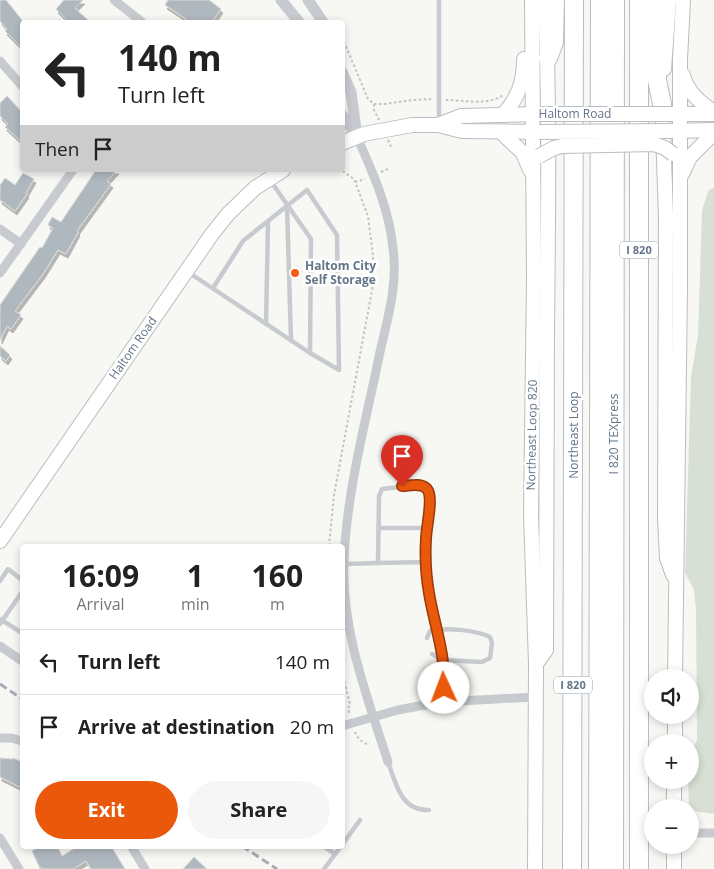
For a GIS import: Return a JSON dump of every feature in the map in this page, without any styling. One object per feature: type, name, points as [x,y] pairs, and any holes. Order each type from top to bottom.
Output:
[{"type":"highway","points":[[548,58],[554,42],[555,0]]},
{"type":"highway","name":"Northeast Loop","points":[[572,869],[574,0]]},
{"type":"highway","name":"I 820 TEXpress","points":[[598,869],[600,0]]},
{"type":"highway","name":"I 820 TEXpress","points":[[614,869],[615,0]]},
{"type":"highway","name":"I 820","points":[[639,0],[639,869]]},
{"type":"highway","points":[[657,0],[656,80],[671,111]]},
{"type":"main road","points":[[503,115],[511,106],[522,86],[524,71],[524,0]]},
{"type":"main road","name":"Northeast Loop 820","points":[[532,0],[536,114],[532,174],[534,288],[531,515],[536,664],[535,869]]},
{"type":"main road","points":[[536,664],[546,650],[549,173],[548,58],[545,0]]},
{"type":"main road","points":[[669,0],[671,111],[666,216],[665,519],[667,558],[676,583]]},
{"type":"main road","points":[[675,669],[680,316],[678,166],[676,131],[671,111],[680,59],[683,0]]},
{"type":"main road","points":[[680,59],[688,89],[696,99],[714,113]]},
{"type":"main road","name":"Haltom Road","points":[[438,125],[461,116],[671,111],[714,113]]},
{"type":"main road","name":"Haltom Road","points":[[345,142],[388,128],[412,125],[438,125],[462,131],[501,132],[714,131]]},
{"type":"main road","points":[[678,166],[690,157],[714,131]]},
{"type":"main road","points":[[501,132],[523,153],[532,174]]},
{"type":"main road","points":[[532,174],[539,156],[554,148],[571,146],[654,144],[665,148],[678,166]]},
{"type":"main road","name":"Haltom Road","points":[[0,541],[186,271],[228,214],[255,188],[280,172]]},
{"type":"main road","points":[[674,854],[674,869]]},
{"type":"street","points":[[114,0],[139,20]]},
{"type":"street","points":[[281,0],[297,20]]},
{"type":"street","points":[[308,0],[322,20]]},
{"type":"street","points":[[0,62],[20,84]]},
{"type":"street","points":[[345,79],[351,92],[357,137]]},
{"type":"street","points":[[345,119],[357,137],[384,203],[394,249],[395,276],[392,303],[357,455],[348,510],[345,550]]},
{"type":"street","points":[[0,273],[72,172]]},
{"type":"street","points":[[0,229],[21,244]]},
{"type":"street","points":[[345,604],[351,641],[388,762]]},
{"type":"street","points":[[0,646],[20,660]]},
{"type":"street","points":[[345,725],[407,708],[443,702],[535,697]]},
{"type":"street","points":[[0,738],[20,740]]},
{"type":"street","points":[[699,833],[714,833]]},
{"type":"street","points":[[0,838],[19,869]]},
{"type":"street","points":[[134,849],[145,869]]},
{"type":"lane","points":[[438,125],[439,0]]},
{"type":"lane","points":[[270,178],[311,239],[310,353]]},
{"type":"lane","points":[[186,271],[339,370],[337,235],[307,190],[287,204],[268,222],[243,241],[213,288]]},
{"type":"lane","points":[[287,204],[291,340]]},
{"type":"lane","points":[[266,324],[268,222]]},
{"type":"lane","points":[[378,563],[379,496],[382,489],[418,485],[426,488],[429,491],[427,528],[428,591],[445,673],[443,702]]},
{"type":"lane","points":[[379,528],[427,528]]},
{"type":"lane","points":[[345,564],[427,562]]},
{"type":"lane","points":[[0,581],[8,569],[20,578]]},
{"type":"lane","points":[[20,595],[1,621],[20,632]]},
{"type":"lane","points":[[427,638],[430,631],[437,629],[472,632],[490,637],[492,643],[490,658],[482,662],[443,660],[432,654]]},
{"type":"lane","points":[[388,762],[399,791],[408,805],[422,810],[429,810]]},
{"type":"lane","points":[[345,841],[360,820]]},
{"type":"lane","points":[[328,849],[335,854]]},
{"type":"lane","points":[[324,869],[339,849]]},
{"type":"path","points":[[345,45],[365,95],[374,104],[439,99],[484,101],[498,98],[507,92]]},
{"type":"path","points":[[329,544],[334,495],[373,285],[373,256],[368,216],[354,179],[344,172]]},
{"type":"path","points":[[345,684],[350,704],[348,709]]},
{"type":"path","points":[[357,736],[367,744]]},
{"type":"shaded area","points":[[714,187],[714,814],[699,812],[699,799],[689,799],[688,789],[699,789],[699,734],[697,734],[697,724],[699,724],[699,669],[696,669],[694,590],[685,573],[691,377],[698,335],[702,211],[708,191]]},
{"type":"building","points":[[0,0],[6,0],[22,20],[20,20],[20,46],[5,31],[7,29],[0,21]]},
{"type":"building","points":[[64,0],[83,0],[75,8],[88,20],[67,20],[56,9]]},
{"type":"building","points":[[168,0],[209,0],[221,9],[213,20],[185,20],[165,5]]},
{"type":"building","points":[[7,96],[20,110],[20,140],[5,127],[8,124],[0,116],[0,103]]},
{"type":"building","points":[[95,172],[115,172],[107,181],[111,184],[77,231],[66,254],[58,250],[43,274],[15,311],[21,315],[11,329],[7,326],[0,340],[0,305],[40,247],[42,248],[53,228],[48,225],[52,217],[61,222]]},
{"type":"building","points":[[23,173],[34,179],[27,194],[15,211],[0,200],[0,185],[5,178],[15,185]]},
{"type":"building","points":[[0,346],[10,355],[6,361],[0,356]]},
{"type":"building","points":[[0,758],[13,758],[20,761],[20,787],[0,777]]},
{"type":"building","points":[[36,849],[58,849],[62,856],[73,849],[113,849],[125,869],[91,869],[86,861],[73,869],[43,869],[39,866],[32,851]]},
{"type":"building","points":[[194,857],[207,869],[183,869]]},
{"type":"railway","points":[[0,684],[20,698]]},
{"type":"railway","points":[[247,849],[277,869]]},
{"type":"place","name":"Haltom City Self Storage","points":[[295,273]]},
{"type":"route","points":[[402,486],[418,485],[429,491],[426,538],[428,591],[443,660],[445,673],[444,688]]}]
